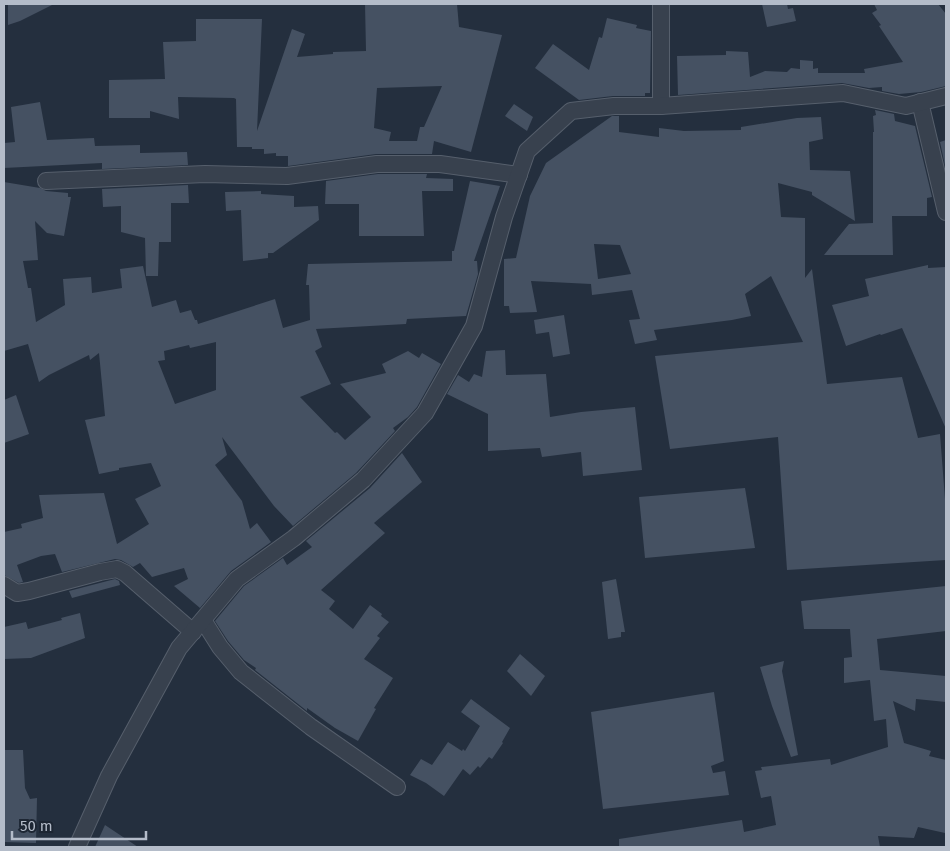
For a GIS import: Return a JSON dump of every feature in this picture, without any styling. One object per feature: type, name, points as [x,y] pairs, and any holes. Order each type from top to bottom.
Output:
[{"type":"street","points":[[661,4],[661,106]]},
{"type":"street","points":[[77,847],[109,776],[180,648],[192,632],[237,579],[294,538],[363,480],[424,414],[474,326],[504,217],[527,151],[571,111],[614,106],[661,106],[843,93],[906,106],[946,96]]},
{"type":"street","points":[[920,102],[946,212]]},
{"type":"street","points":[[46,181],[205,174],[287,176],[377,164],[440,164],[519,175]]},
{"type":"street","points":[[4,585],[17,593],[117,569],[125,573],[192,632]]},
{"type":"street","points":[[203,620],[220,647],[241,672],[311,727],[397,788]]},
{"type":"building","points":[[8,4],[54,4],[8,25]]},
{"type":"building","points":[[365,4],[457,4],[459,27],[502,35],[471,152],[434,141],[432,154],[376,154],[288,166],[288,156],[276,156],[276,153],[264,154],[264,149],[237,147],[236,99],[234,98],[178,97],[179,119],[150,111],[150,118],[109,118],[109,80],[165,79],[163,42],[196,41],[196,19],[262,19],[257,131],[292,29],[305,34],[297,57],[333,54],[333,52],[366,51]],"holes":[[[442,86],[424,127],[420,127],[417,141],[389,141],[391,132],[374,128],[377,88]]]},
{"type":"building","points":[[762,4],[787,4],[788,9],[793,8],[796,21],[767,27]]},
{"type":"building","points":[[874,4],[938,4],[946,14],[946,86],[921,92],[899,94],[882,91],[882,87],[869,88],[842,83],[678,95],[677,56],[726,55],[726,51],[748,52],[750,77],[765,71],[787,72],[791,68],[800,69],[800,60],[813,61],[813,69],[818,68],[818,73],[865,73],[864,69],[903,62],[872,13],[877,10]]},
{"type":"building","points":[[607,18],[637,25],[636,28],[651,31],[650,93],[645,93],[645,96],[613,96],[579,100],[535,68],[553,44],[589,70],[599,37],[602,38]]},
{"type":"building","points":[[40,102],[47,140],[94,138],[95,146],[140,145],[140,153],[187,152],[188,165],[102,169],[102,163],[4,168],[4,143],[15,142],[11,107]]},
{"type":"building","points":[[514,104],[533,117],[527,131],[505,116]]},
{"type":"building","points":[[875,110],[894,114],[895,121],[915,126],[932,197],[927,198],[927,216],[892,216],[893,255],[824,255],[849,224],[873,223],[873,116],[876,115]]},
{"type":"building","points":[[612,116],[619,116],[619,132],[659,137],[659,128],[684,131],[741,130],[741,127],[797,118],[821,117],[823,139],[809,142],[810,170],[850,171],[855,221],[812,195],[812,192],[778,183],[781,217],[805,218],[805,278],[812,269],[827,384],[902,377],[918,438],[940,434],[946,512],[946,560],[787,570],[778,437],[670,449],[655,356],[803,342],[771,276],[745,294],[751,316],[654,330],[657,340],[635,344],[629,320],[640,319],[632,290],[592,295],[591,284],[531,281],[537,312],[510,313],[509,306],[504,306],[504,259],[516,258],[530,196],[546,163]],"holes":[[[594,244],[620,245],[631,274],[598,279]]]},
{"type":"building","points":[[946,140],[946,170],[940,142]]},
{"type":"building","points":[[378,174],[427,174],[426,178],[453,179],[453,191],[422,191],[424,236],[359,236],[359,204],[325,204],[326,181]]},
{"type":"building","points":[[470,181],[500,186],[474,261],[477,261],[478,274],[466,316],[407,319],[406,324],[316,329],[322,347],[315,351],[331,384],[300,397],[335,433],[337,432],[345,440],[371,417],[340,384],[386,373],[382,364],[408,351],[419,358],[422,353],[441,364],[417,407],[408,417],[393,428],[395,431],[356,473],[293,526],[274,506],[222,437],[227,455],[215,465],[242,501],[250,529],[257,523],[271,542],[231,571],[200,608],[174,586],[188,579],[184,568],[152,577],[140,563],[133,567],[121,560],[115,559],[62,572],[55,554],[41,556],[17,565],[23,582],[19,583],[4,575],[4,532],[22,528],[21,524],[43,518],[39,495],[104,493],[117,544],[149,524],[135,499],[161,486],[151,463],[119,468],[119,470],[99,474],[85,420],[105,416],[99,353],[90,360],[89,355],[39,382],[28,344],[4,351],[4,182],[40,188],[46,191],[68,193],[68,197],[71,197],[64,236],[47,233],[35,221],[38,260],[23,261],[28,288],[31,288],[36,322],[65,305],[63,279],[91,277],[92,293],[122,288],[120,269],[143,266],[152,307],[176,300],[180,313],[191,310],[198,324],[275,299],[283,328],[310,320],[309,285],[306,285],[308,264],[452,261],[452,251],[454,251]],"holes":[[[216,342],[216,390],[175,404],[158,361],[165,360],[164,351],[189,345],[190,348]]]},
{"type":"building","points":[[188,185],[189,203],[171,203],[171,242],[159,242],[158,276],[146,276],[145,238],[121,232],[121,206],[103,207],[102,189]]},
{"type":"building","points":[[261,191],[261,194],[294,196],[294,207],[318,206],[319,220],[273,253],[268,253],[268,258],[243,261],[241,210],[226,211],[225,192]]},
{"type":"building","points":[[928,265],[928,268],[946,267],[946,429],[902,328],[846,346],[832,305],[869,296],[865,279]]},
{"type":"building","points":[[564,315],[570,354],[553,357],[549,332],[536,334],[534,320]]},
{"type":"building","points":[[505,350],[506,375],[546,374],[550,417],[635,407],[642,470],[583,476],[581,452],[542,457],[540,448],[488,451],[488,414],[447,394],[458,375],[469,382],[474,374],[482,377],[486,351]]},
{"type":"building","points":[[16,395],[29,434],[4,443],[4,400]]},
{"type":"building","points":[[402,453],[422,482],[374,523],[385,533],[321,590],[335,601],[329,609],[353,629],[370,605],[389,622],[377,636],[380,638],[364,659],[393,678],[374,708],[376,709],[358,741],[335,728],[307,708],[307,711],[255,670],[256,668],[244,660],[228,641],[215,621],[244,586],[283,558],[287,565],[312,547],[306,541],[370,488]]},
{"type":"building","points":[[745,488],[755,548],[645,558],[639,497]]},
{"type":"building","points":[[115,579],[119,581],[120,585],[72,598],[69,591]]},
{"type":"building","points":[[616,579],[625,632],[621,632],[621,637],[608,639],[602,582]]},
{"type":"building","points":[[946,586],[946,631],[877,639],[880,670],[946,676],[946,702],[916,699],[915,711],[893,701],[904,743],[931,751],[929,756],[946,760],[945,833],[918,827],[914,838],[878,836],[880,847],[619,847],[619,839],[742,820],[744,832],[776,825],[771,796],[761,798],[755,771],[762,770],[761,767],[830,759],[831,765],[888,747],[886,719],[874,721],[870,680],[844,683],[844,658],[852,657],[850,629],[804,629],[801,601]]},
{"type":"building","points":[[80,613],[85,638],[31,658],[4,659],[4,627],[26,622],[28,629]]},
{"type":"building","points":[[520,654],[545,676],[531,696],[507,671]]},
{"type":"building","points":[[784,661],[782,671],[798,755],[791,757],[760,667]]},
{"type":"building","points":[[714,692],[724,761],[711,766],[713,773],[725,771],[729,795],[603,809],[591,712]]},
{"type":"building","points":[[471,699],[510,728],[492,759],[489,757],[480,768],[478,766],[470,775],[463,769],[444,796],[426,783],[410,775],[421,759],[432,765],[448,742],[465,751],[480,726],[461,712]]},
{"type":"building","points":[[4,750],[23,750],[25,788],[30,799],[37,798],[36,843],[4,842]]},
{"type":"building","points":[[105,825],[138,847],[95,847]]}]
